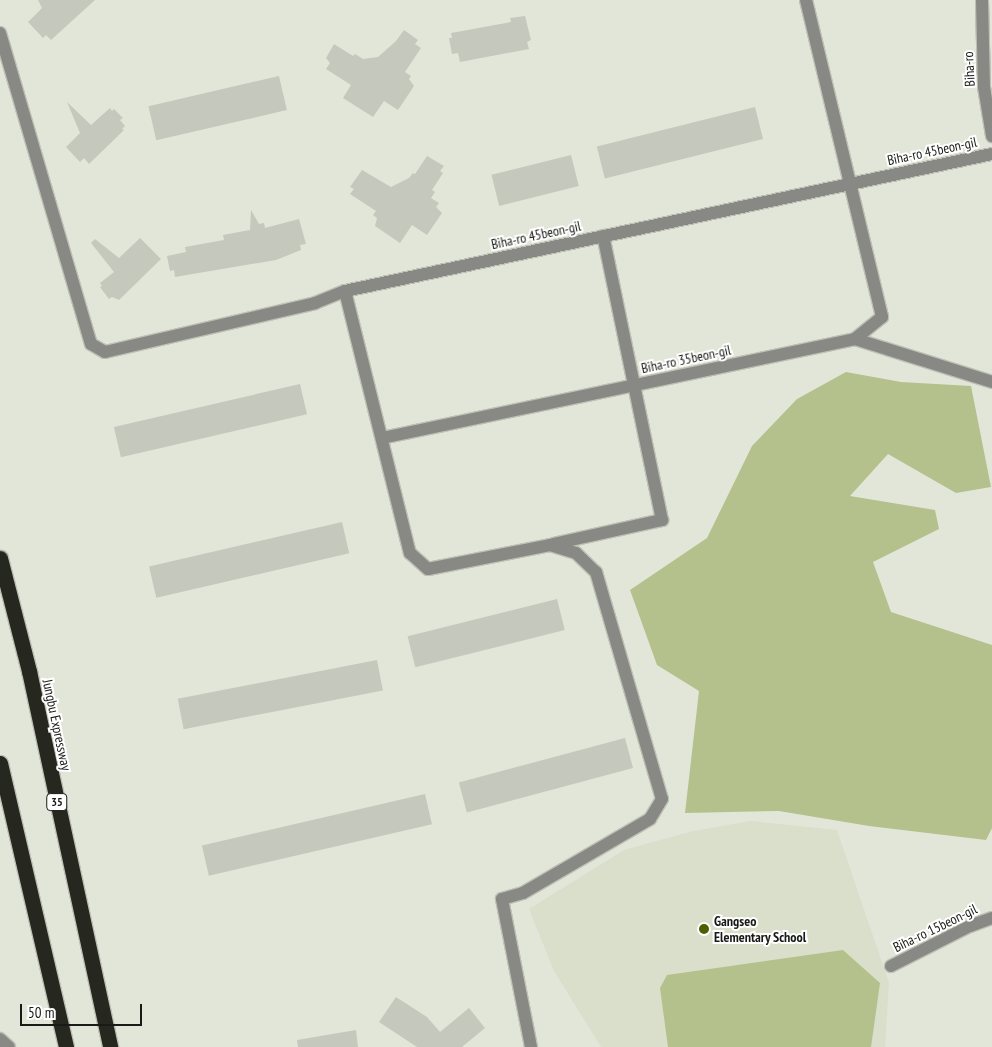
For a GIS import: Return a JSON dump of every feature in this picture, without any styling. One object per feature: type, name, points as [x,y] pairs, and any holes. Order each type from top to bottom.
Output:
[{"type":"highway","name":"Jungbu Expressway","points":[[0,558],[29,671],[110,1047]]},
{"type":"highway","points":[[0,763],[66,1047]]},
{"type":"street","points":[[806,0],[882,317],[855,339]]},
{"type":"street","name":"Biha-ro","points":[[982,0],[984,87],[992,136]]},
{"type":"street","name":"Biha-ro 45beon-gil","points":[[0,34],[91,344],[105,352],[316,303],[345,291],[992,154]]},
{"type":"street","points":[[345,291],[410,554],[428,569],[550,545],[662,520],[602,236]]},
{"type":"street","name":"Biha-ro 35beon-gil","points":[[382,438],[855,339],[991,383]]},
{"type":"street","points":[[531,1047],[502,899],[523,893],[650,819],[662,800],[596,572],[576,553],[550,545]]},
{"type":"street","name":"Biha-ro 15beon-gil","points":[[891,966],[970,926],[992,918]]},
{"type":"street","points":[[0,1039],[8,1047]]},
{"type":"shaded area","name":"Gangseo Elementary School","points":[[751,821],[837,830],[889,983],[885,1047],[601,1047],[554,971],[529,909],[624,850],[693,831]]},
{"type":"green space","points":[[846,372],[901,382],[971,386],[991,487],[956,493],[888,454],[850,496],[935,510],[939,529],[873,562],[891,612],[992,645],[992,828],[986,840],[869,826],[779,811],[685,813],[699,691],[657,665],[630,590],[707,538],[752,446],[797,399]]},
{"type":"green space","points":[[843,950],[880,983],[871,1047],[668,1047],[660,988],[667,975]]},
{"type":"building","points":[[38,0],[95,0],[51,40],[46,35],[43,38],[28,22],[42,8]]},
{"type":"building","points":[[525,16],[531,40],[527,42],[529,49],[460,62],[458,53],[452,54],[449,38],[452,38],[451,33],[511,22],[510,18]]},
{"type":"building","points":[[404,30],[418,40],[415,44],[421,48],[405,72],[411,76],[409,79],[414,86],[398,110],[384,101],[373,117],[343,98],[351,85],[326,69],[330,63],[326,58],[334,44],[353,56],[355,54],[363,59],[378,57],[396,41]]},
{"type":"building","points":[[279,76],[287,110],[156,140],[148,106]]},
{"type":"building","points":[[67,102],[91,125],[110,108],[112,111],[114,109],[123,118],[120,120],[125,126],[122,129],[124,130],[89,164],[84,158],[80,162],[66,147],[80,133]]},
{"type":"building","points":[[755,107],[763,139],[605,178],[597,146]]},
{"type":"building","points":[[571,155],[579,186],[499,206],[491,175]]},
{"type":"building","points":[[427,156],[444,166],[440,171],[443,173],[432,190],[435,192],[431,198],[439,203],[436,207],[442,213],[427,235],[412,225],[400,243],[375,226],[377,218],[373,215],[376,211],[350,194],[354,189],[350,187],[362,170],[391,187],[409,178],[413,173],[415,174]]},
{"type":"building","points":[[251,210],[259,224],[264,223],[265,228],[299,219],[306,244],[300,245],[301,250],[276,260],[175,277],[174,270],[170,271],[167,256],[186,252],[185,247],[224,240],[223,235],[250,230]]},
{"type":"building","points":[[140,238],[161,259],[119,300],[112,297],[109,299],[100,287],[102,286],[100,283],[114,272],[91,243],[95,239],[119,258]]},
{"type":"building","points":[[300,384],[307,414],[121,457],[114,427]]},
{"type":"building","points":[[342,522],[349,553],[156,598],[149,567]]},
{"type":"building","points":[[557,599],[565,630],[415,667],[408,636]]},
{"type":"building","points":[[377,660],[383,690],[184,729],[178,699]]},
{"type":"building","points":[[625,738],[633,768],[467,812],[459,783]]},
{"type":"building","points":[[425,794],[432,824],[209,876],[202,846]]},
{"type":"building","points":[[396,997],[427,1017],[440,1032],[469,1008],[485,1028],[462,1047],[417,1047],[379,1022]]},
{"type":"building","points":[[356,1030],[358,1047],[298,1047],[297,1040]]},
{"type":"place","name":"Gangseo Elementary School","points":[[704,929]]}]
